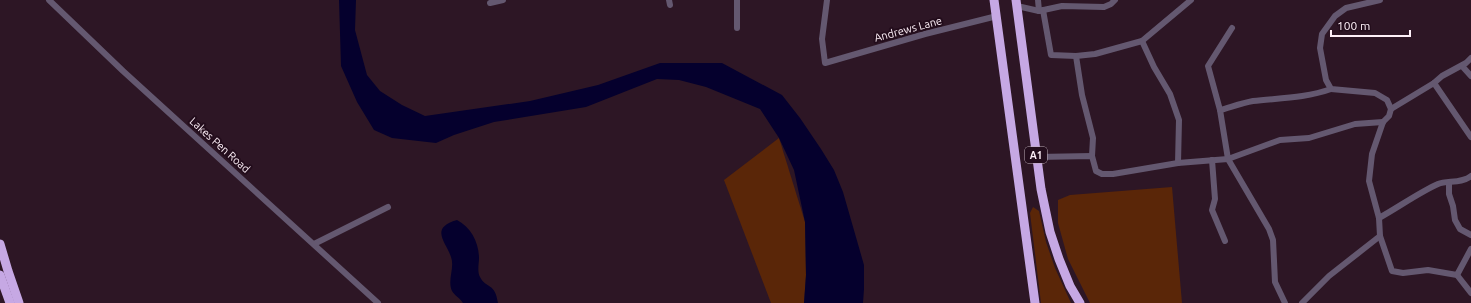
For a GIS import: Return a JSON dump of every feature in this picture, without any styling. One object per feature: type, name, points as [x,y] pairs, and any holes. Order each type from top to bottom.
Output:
[{"type":"highway","name":"A1","points":[[994,0],[1035,303]]},
{"type":"highway","name":"A1","points":[[1016,3],[1041,189],[1050,232],[1070,286],[1080,303]]},
{"type":"highway","points":[[0,244],[20,303]]},
{"type":"highway","points":[[0,275],[10,303]]},
{"type":"street","name":"Lakes Pen Road","points":[[49,0],[123,71],[378,303]]},
{"type":"street","points":[[490,3],[503,0]]},
{"type":"street","points":[[737,0],[737,28]]},
{"type":"street","name":"Andrews Lane","points":[[827,0],[822,39],[825,63],[924,34],[997,16]]},
{"type":"street","points":[[1038,0],[1051,55],[1076,56],[1095,54],[1142,41],[1191,0]]},
{"type":"street","points":[[1016,3],[1041,10],[1062,6],[1104,7],[1111,4],[1115,0]]},
{"type":"street","points":[[1331,89],[1326,80],[1320,48],[1322,34],[1334,16],[1346,8],[1380,0]]},
{"type":"street","points":[[1232,28],[1208,66],[1220,110],[1228,159],[1269,230],[1273,240],[1275,282],[1285,303]]},
{"type":"street","points":[[1142,41],[1154,67],[1170,94],[1179,120],[1178,163]]},
{"type":"street","points":[[1076,56],[1082,95],[1093,138],[1092,156],[1096,171],[1102,174],[1113,174],[1178,163],[1228,159],[1280,140],[1309,138],[1355,124],[1383,122]]},
{"type":"street","points":[[1391,109],[1434,83],[1442,76],[1462,66],[1471,58]]},
{"type":"street","points":[[1462,66],[1471,76]]},
{"type":"street","points":[[1434,83],[1471,137]]},
{"type":"street","points":[[1220,110],[1252,101],[1292,98],[1320,93],[1331,89],[1375,93],[1387,100],[1391,109],[1389,116],[1383,122],[1372,154],[1369,181],[1379,218],[1380,236],[1392,271],[1403,273],[1428,270],[1457,274],[1471,293]]},
{"type":"street","points":[[1037,156],[1092,156]]},
{"type":"street","points":[[1212,160],[1215,199],[1212,210],[1225,241]]},
{"type":"street","points":[[1379,218],[1426,189],[1440,183],[1449,183],[1470,178]]},
{"type":"street","points":[[1449,183],[1449,194],[1455,220],[1460,229],[1471,235]]},
{"type":"street","points":[[314,244],[388,207]]},
{"type":"street","points":[[1302,303],[1329,276],[1380,236]]},
{"type":"street","points":[[1457,274],[1471,249]]},
{"type":"shaded area","points":[[339,0],[356,0],[355,30],[367,75],[380,91],[402,105],[425,116],[530,101],[598,85],[660,63],[722,63],[782,95],[821,149],[834,170],[843,192],[864,265],[863,303],[804,303],[806,275],[805,222],[794,170],[779,138],[760,109],[706,87],[679,80],[657,79],[586,107],[494,122],[454,135],[436,143],[392,138],[374,130],[357,102],[341,66]]},
{"type":"shaded area","points":[[779,138],[805,222],[806,275],[804,303],[771,303],[724,180]]},
{"type":"shaded area","points":[[1172,187],[1182,303],[1090,303],[1068,259],[1058,223],[1058,200],[1070,195]]},
{"type":"shaded area","points":[[1033,207],[1039,211],[1046,242],[1055,268],[1071,303],[1041,303],[1030,213]]},
{"type":"shaded area","points":[[457,220],[470,231],[476,241],[479,252],[479,275],[482,281],[493,289],[497,296],[498,303],[463,303],[452,291],[450,283],[452,261],[449,251],[443,241],[441,231],[448,223]]}]
